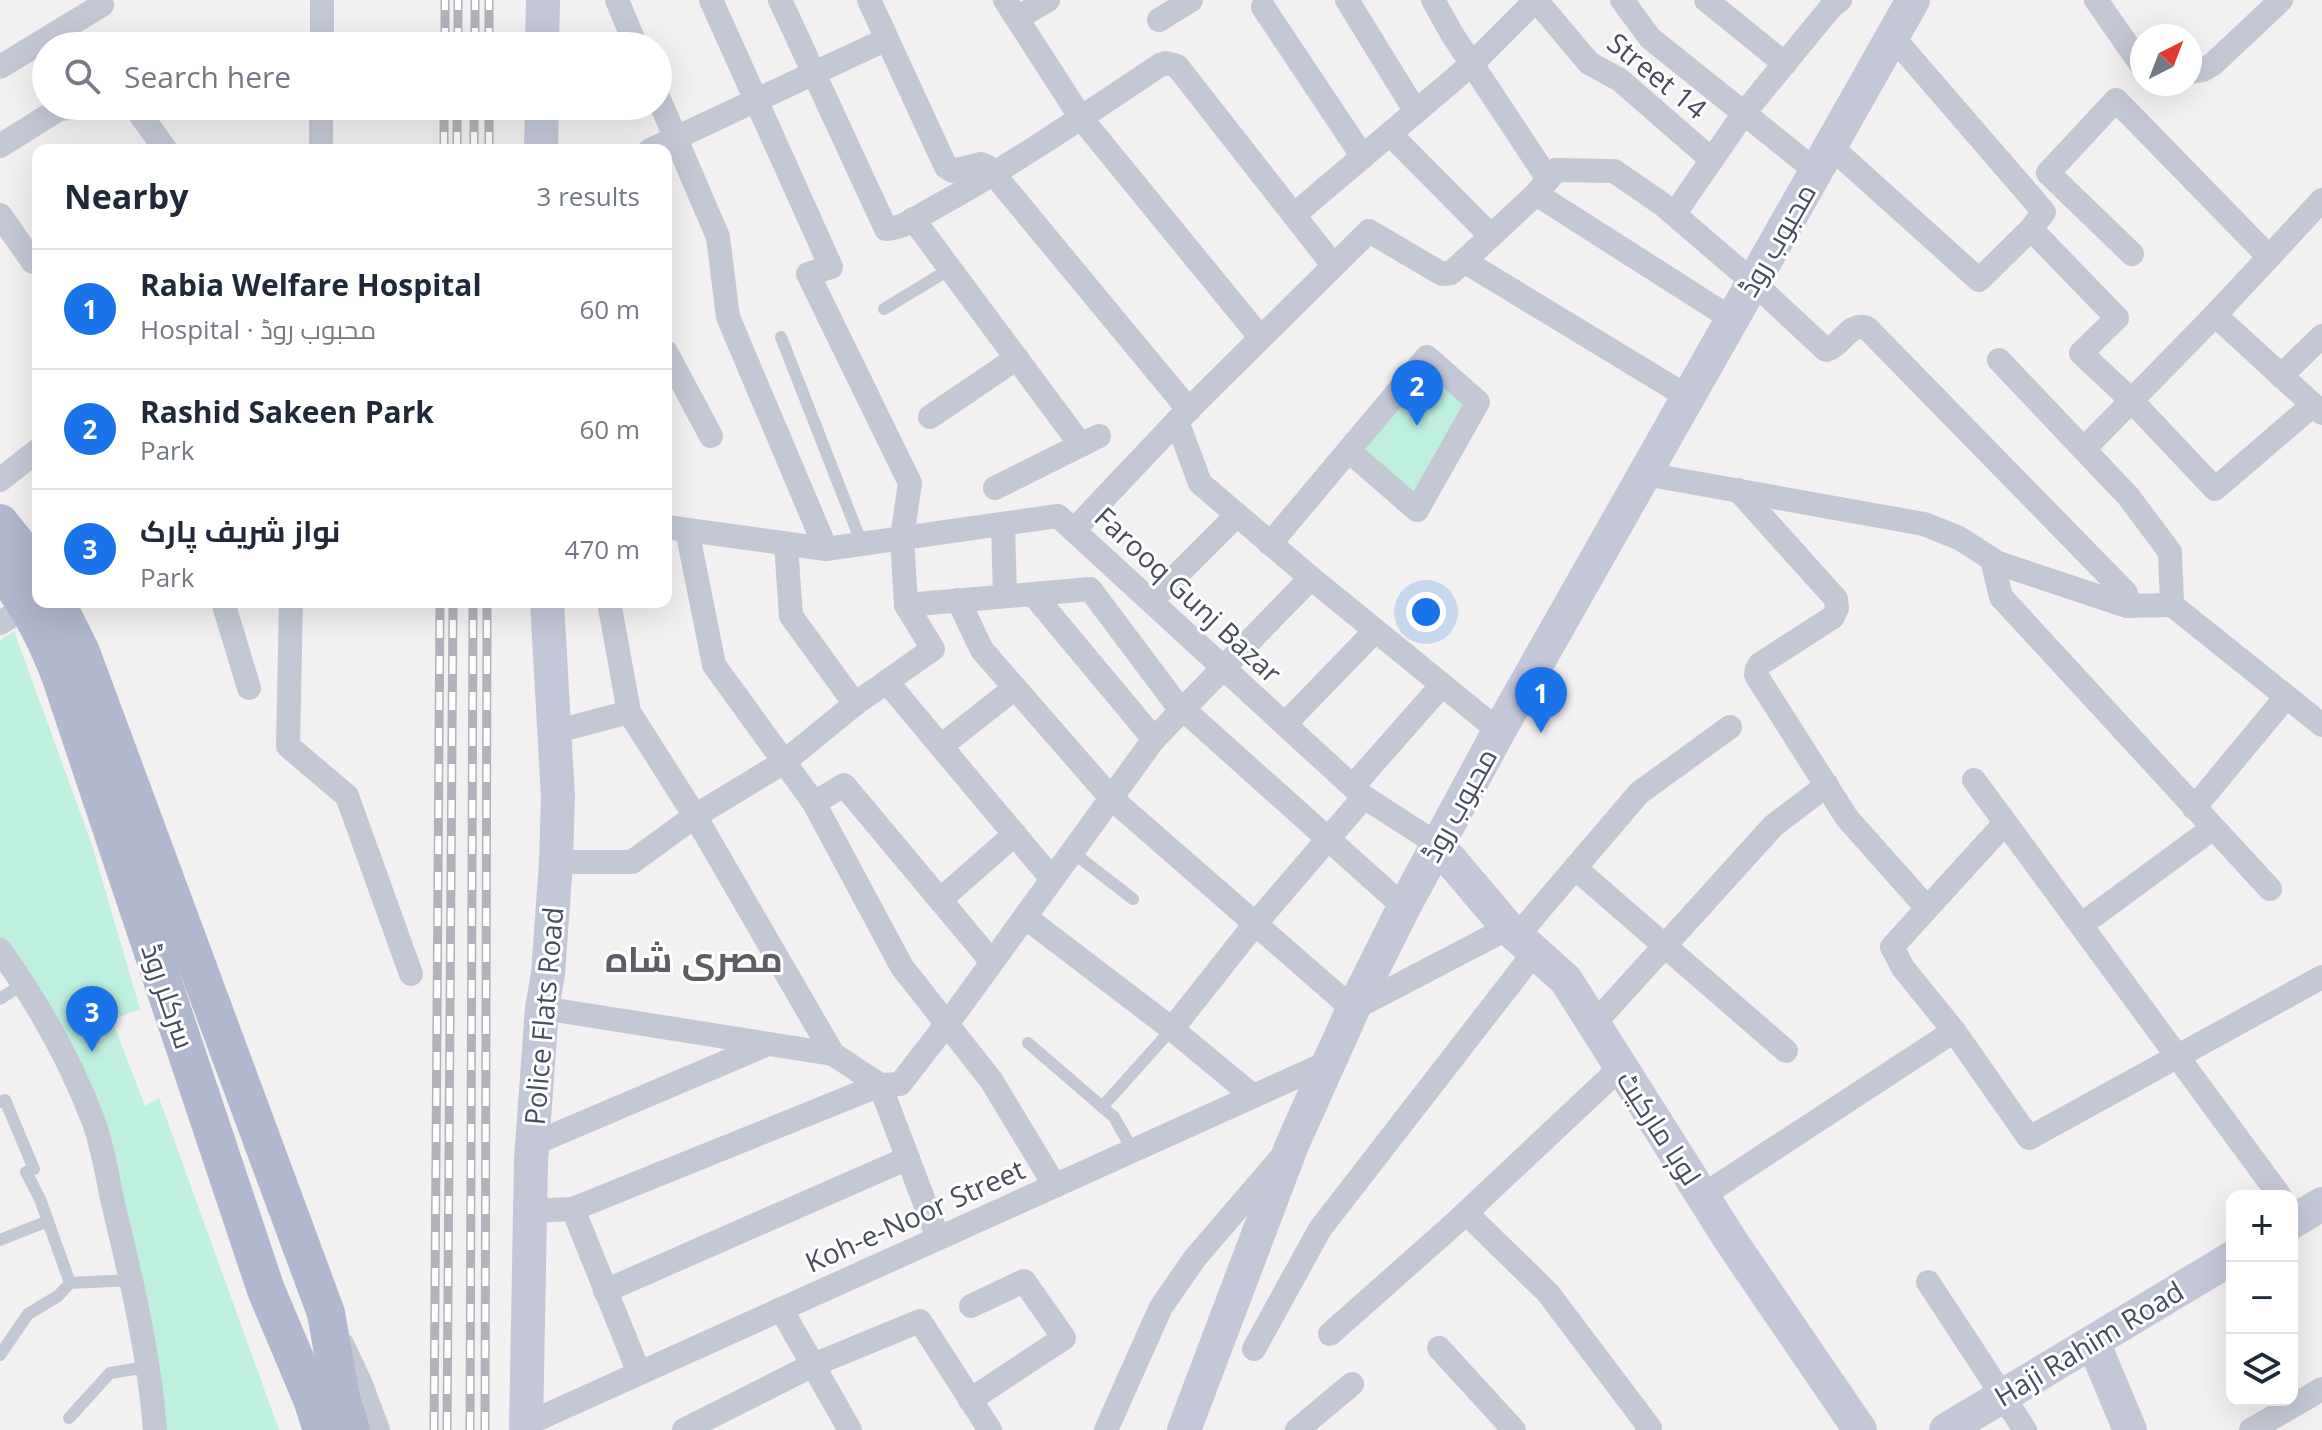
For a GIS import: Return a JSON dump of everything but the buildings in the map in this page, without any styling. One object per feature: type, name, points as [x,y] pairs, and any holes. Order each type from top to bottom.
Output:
[{"type":"main road","points":[[542,32],[543,0]]},
{"type":"main road","name":"محبوب روڈ","points":[[1184,1430],[1292,1145],[1353,1009],[1404,907],[1499,731],[1913,0]]},
{"type":"main road","points":[[541,144],[542,120]]},
{"type":"main road","name":"سرکلر روڈ","points":[[0,523],[30,600]]},
{"type":"main road","name":"سرکلر روڈ","points":[[0,569],[30,600]]},
{"type":"main road","name":"سرکلر روڈ","points":[[33,608],[61,678],[266,1290],[322,1430]]},
{"type":"main road","name":"سرکلر روڈ","points":[[38,608],[81,652],[326,1313],[341,1398],[351,1430]]},
{"type":"main road","name":"Police Flats Road","points":[[526,1427],[533,1144],[542,1008],[548,974],[558,797],[547,608]]},
{"type":"main road","name":"لوہا مارکیٹ","points":[[1437,844],[1520,939],[1566,980],[1702,1196],[1860,1430]]},
{"type":"main road","points":[[200,1091],[238,1078]]},
{"type":"main road","name":"Haji Rahim Road","points":[[1946,1430],[2226,1262]]},
{"type":"main road","points":[[2093,1342],[2130,1430]]},
{"type":"street","points":[[322,0],[322,32]]},
{"type":"street","points":[[617,0],[627,32]]},
{"type":"street","points":[[556,862],[632,862],[695,816],[784,762],[855,704],[933,649],[906,605],[902,538],[910,483],[808,274],[831,267],[711,0]]},
{"type":"street","points":[[780,0],[886,229],[891,230],[994,175],[1166,63],[1177,66],[1333,265]]},
{"type":"street","points":[[869,0],[946,167],[953,171],[985,164],[994,175],[1183,415],[1200,483],[1499,731]]},
{"type":"street","points":[[1048,0],[1011,9],[1081,118],[1260,337]]},
{"type":"street","points":[[1159,20],[1191,0]]},
{"type":"street","points":[[1347,0],[1416,112]]},
{"type":"street","points":[[1433,0],[1542,187],[1732,319]]},
{"type":"street","points":[[1294,215],[1472,64],[1536,0]]},
{"type":"street","name":"Street 14","points":[[1536,0],[1589,63],[1620,80],[1712,160]]},
{"type":"street","points":[[1622,0],[1650,38],[1744,113],[1823,159],[1979,280],[2044,212],[1892,36]]},
{"type":"street","points":[[1706,0],[1785,64]]},
{"type":"street","points":[[2096,0],[2130,49]]},
{"type":"street","points":[[2202,70],[2213,64],[2281,0]]},
{"type":"street","points":[[58,32],[102,5]]},
{"type":"street","points":[[1680,206],[1744,113],[1785,64],[1823,6]]},
{"type":"street","points":[[1263,7],[1363,157]]},
{"type":"street","points":[[663,144],[887,39]]},
{"type":"street","points":[[0,67],[32,48]]},
{"type":"street","points":[[2132,254],[2048,173],[2116,100],[2269,257]]},
{"type":"street","points":[[0,146],[41,120]]},
{"type":"street","points":[[144,120],[162,144]]},
{"type":"street","points":[[321,120],[321,144]]},
{"type":"street","points":[[668,120],[718,237],[728,317],[826,549]]},
{"type":"street","points":[[1390,134],[1491,236]]},
{"type":"street","points":[[1074,530],[1183,415],[1369,231],[1442,274],[1451,273],[1556,170],[1614,171],[1662,204],[1826,350],[1855,327],[1861,325],[1867,328],[2126,593],[2127,606]]},
{"type":"street","points":[[2084,449],[2322,200]]},
{"type":"street","points":[[0,215],[32,261]]},
{"type":"street","points":[[913,219],[1017,358],[1090,440],[995,488]]},
{"type":"street","points":[[2031,229],[2117,318],[2081,353],[2131,400],[2215,489],[2318,409],[2215,315]]},
{"type":"street","points":[[1464,261],[1688,397]]},
{"type":"street","points":[[2281,376],[2322,336]]},
{"type":"street","points":[[1270,544],[1427,357],[1478,402],[1417,510],[1349,451]]},
{"type":"street","points":[[930,417],[1017,358]]},
{"type":"street","points":[[1999,360],[2128,496],[2170,552],[2172,605]]},
{"type":"street","points":[[672,363],[711,436]]},
{"type":"street","points":[[0,480],[32,455]]},
{"type":"street","points":[[1645,474],[1924,524],[1959,538],[1998,563],[2127,606],[2172,605],[2322,725]]},
{"type":"street","points":[[1738,490],[1836,599],[1837,608],[1833,617],[1760,664],[1756,675],[1847,818],[1927,908]]},
{"type":"street","points":[[1151,601],[1237,515]]},
{"type":"street","name":"Farooq Gunj Bazar","points":[[676,528],[826,549],[1058,516],[1358,792],[1437,844]]},
{"type":"street","points":[[1003,524],[1005,596]]},
{"type":"street","points":[[676,528],[714,665],[814,803],[902,967],[991,1080],[1055,1186]]},
{"type":"street","points":[[786,545],[791,616],[855,704]]},
{"type":"street","points":[[1992,560],[2001,597],[2270,889]]},
{"type":"street","points":[[530,1211],[573,1209],[880,1085],[900,1084],[1154,739],[1311,578]]},
{"type":"street","points":[[906,605],[1090,589],[1174,701],[1404,907]]},
{"type":"street","points":[[1033,594],[1154,739]]},
{"type":"street","points":[[958,600],[982,650],[1111,798],[1353,1009],[1520,939]]},
{"type":"street","points":[[225,608],[249,688]]},
{"type":"street","points":[[291,608],[288,746],[347,796],[411,974]]},
{"type":"street","points":[[610,608],[629,712],[695,816],[833,1054]]},
{"type":"street","points":[[1285,724],[1375,631]]},
{"type":"street","points":[[887,682],[1052,879]]},
{"type":"street","points":[[1172,1029],[1328,838],[1358,792],[1442,685]]},
{"type":"street","points":[[941,746],[1015,688]]},
{"type":"street","points":[[2194,808],[2286,697]]},
{"type":"street","points":[[554,732],[629,712]]},
{"type":"street","points":[[1254,1349],[1320,1229],[1520,939],[1639,793],[1730,727]]},
{"type":"street","points":[[1974,780],[2177,1056],[2281,1190]]},
{"type":"street","points":[[814,803],[844,785],[992,962]]},
{"type":"street","points":[[1593,1025],[1773,826],[1827,785]]},
{"type":"street","points":[[2005,823],[1892,947],[1903,968],[1954,1031],[2029,1138],[2322,977]]},
{"type":"street","points":[[2081,925],[2213,828]]},
{"type":"street","points":[[940,900],[1015,834]]},
{"type":"street","points":[[1575,868],[1786,1051]]},
{"type":"street","points":[[1025,917],[1172,1029],[1253,1096]]},
{"type":"street","points":[[0,950],[24,983],[65,1056],[94,1123],[132,1280],[155,1430]]},
{"type":"street","points":[[542,1008],[833,1054],[880,1085],[938,1238]]},
{"type":"street","points":[[1702,1196],[1954,1031]]},
{"type":"street","points":[[533,1144],[768,1044]]},
{"type":"street","name":"Koh-e-Noor Street","points":[[526,1427],[639,1373],[1329,1062]]},
{"type":"street","points":[[1330,1334],[1466,1213],[1620,1068]]},
{"type":"street","points":[[1106,1430],[1161,1307],[1195,1258],[1292,1145]]},
{"type":"street","points":[[605,1291],[908,1158]]},
{"type":"street","points":[[573,1209],[639,1373]]},
{"type":"street","points":[[1466,1213],[1548,1293],[1650,1428],[1647,1430]]},
{"type":"street","points":[[970,1400],[1064,1338],[1024,1281],[971,1306]]},
{"type":"street","points":[[1928,1282],[2025,1430]]},
{"type":"street","points":[[781,1309],[850,1430]]},
{"type":"street","points":[[326,1313],[360,1382],[378,1430]]},
{"type":"street","points":[[278,1318],[302,1430]]},
{"type":"street","points":[[684,1430],[813,1365],[920,1321],[990,1430]]},
{"type":"street","points":[[1439,1348],[1514,1430]]},
{"type":"street","points":[[1297,1430],[1352,1384]]},
{"type":"street","points":[[2251,1430],[2322,1389]]},
{"type":"lane","points":[[884,309],[950,269]]},
{"type":"lane","points":[[781,337],[862,544]]},
{"type":"lane","points":[[1071,851],[1133,899]]},
{"type":"lane","points":[[0,999],[24,983]]},
{"type":"lane","points":[[1102,1107],[1172,1029]]},
{"type":"lane","points":[[1028,1043],[1114,1117],[1133,1151]]},
{"type":"lane","points":[[0,1102],[5,1100],[34,1169],[26,1172],[70,1283]]},
{"type":"lane","points":[[0,1240],[48,1221]]},
{"type":"lane","points":[[0,1355],[28,1314],[58,1296],[70,1283],[132,1280]]},
{"type":"lane","points":[[69,1418],[110,1373],[147,1367]]},
{"type":"green space","points":[[1427,357],[1478,402],[1417,510],[1349,451]]},
{"type":"green space","points":[[14,631],[91,842],[140,1009],[112,1020],[145,1106],[159,1098],[279,1430],[162,1430],[94,1123],[0,951],[0,641]]},
{"type":"railway","points":[[445,0],[445,32]]},
{"type":"railway","points":[[458,0],[458,32]]},
{"type":"railway","points":[[475,0],[475,32]]},
{"type":"railway","points":[[489,0],[489,32]]},
{"type":"railway","points":[[444,120],[444,144]]},
{"type":"railway","points":[[457,120],[457,144]]},
{"type":"railway","points":[[474,120],[474,144]]},
{"type":"railway","points":[[489,120],[489,144]]},
{"type":"railway","points":[[434,1430],[440,608]]},
{"type":"railway","points":[[447,1430],[453,608]]},
{"type":"railway","points":[[470,1430],[473,608]]},
{"type":"railway","points":[[485,1430],[487,608]]},
{"type":"place","name":"Rashid Sakeen Park","points":[[1417,426]]},
{"type":"place","name":"Rabia Welfare Hospital","points":[[1541,733]]},
{"type":"place","name":"نواز شریف پارک","points":[[92,1052]]},
{"type":"district","name":"مصری شاہ","points":[[694,959]]}]
